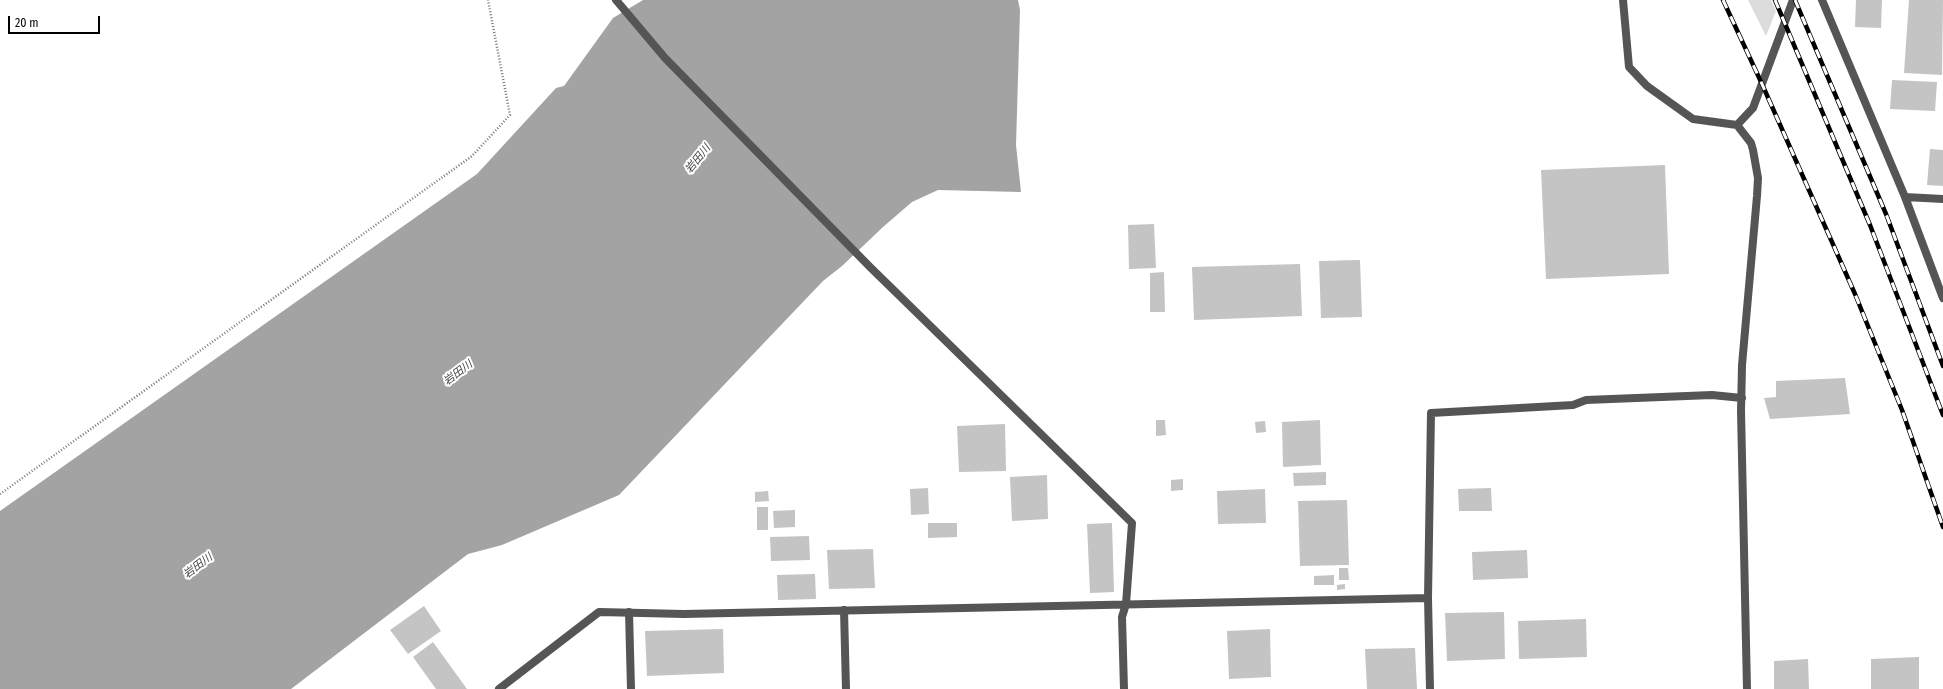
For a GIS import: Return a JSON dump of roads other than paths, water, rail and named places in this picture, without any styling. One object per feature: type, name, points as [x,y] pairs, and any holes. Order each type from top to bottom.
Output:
[{"type":"street","points":[[1624,0],[1629,67],[1647,86],[1693,119],[1738,125],[1751,142],[1758,178],[1742,365],[1747,689]]},
{"type":"street","points":[[1738,125],[1753,108],[1793,0]]},
{"type":"street","points":[[1822,0],[1905,197],[1943,298]]},
{"type":"street","points":[[617,1],[665,58],[870,267],[1132,524],[1126,604],[1122,617],[1124,689]]},
{"type":"street","points":[[1905,197],[1943,199]]},
{"type":"street","points":[[1430,689],[1428,598],[1431,414],[1573,405],[1586,400],[1712,395],[1742,398]]},
{"type":"street","points":[[499,689],[599,612],[684,614],[1428,598]]},
{"type":"street","points":[[844,610],[846,689]]},
{"type":"street","points":[[629,612],[631,689]]},
{"type":"water","name":"岩田川","points":[[643,0],[1018,0],[1020,10],[1016,145],[1021,192],[938,190],[912,202],[842,266],[823,281],[619,495],[502,545],[468,554],[291,689],[0,689],[0,511],[477,174],[556,88],[564,86],[613,18]]},
{"type":"railway","points":[[1723,0],[1855,294],[1902,410],[1943,527]]},
{"type":"railway","points":[[1775,0],[1870,225],[1943,415]]},
{"type":"railway","points":[[1795,0],[1886,214],[1943,366]]}]
